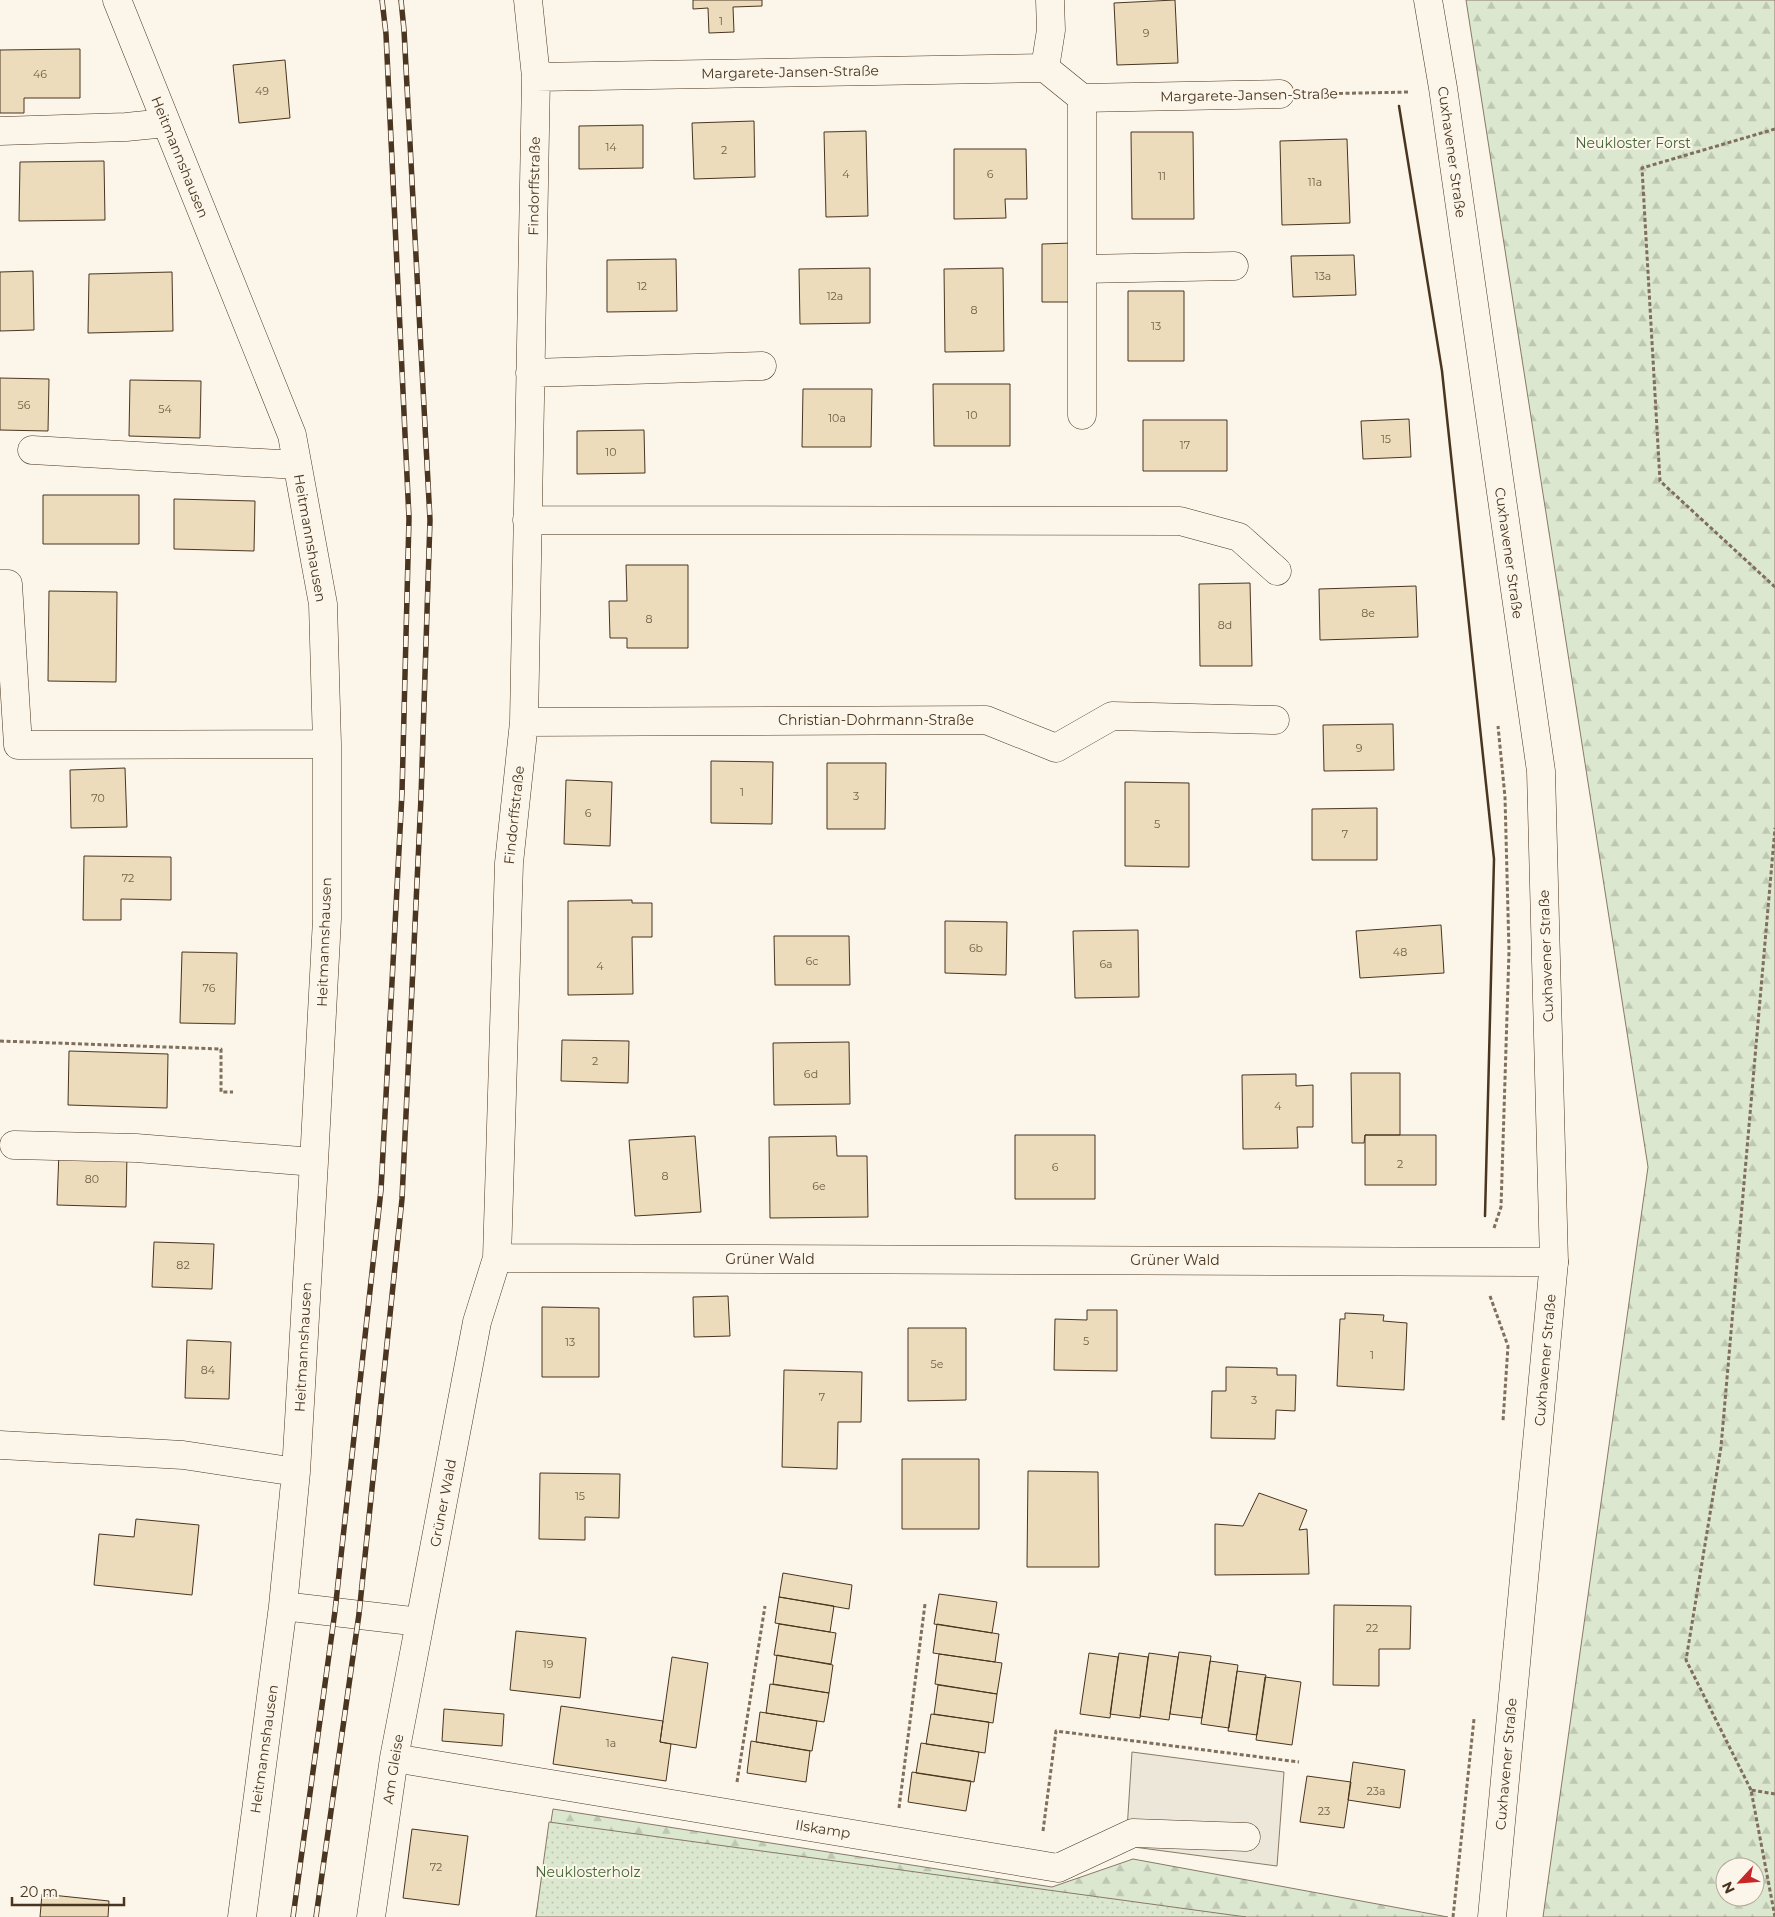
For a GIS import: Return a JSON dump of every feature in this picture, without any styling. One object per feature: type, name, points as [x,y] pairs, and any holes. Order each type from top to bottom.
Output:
[{"type":"street","name":"Heitmannshausen","points":[[116,0],[292,435],[322,604],[327,744],[327,919],[296,1472],[284,1606],[242,1917]]},
{"type":"street","name":"Findorffstraße","points":[[497,1258],[509,863],[524,722],[536,76],[528,0]]},
{"type":"street","points":[[1050,0],[1051,30],[1045,68],[1082,98],[1082,415]]},
{"type":"street","name":"Cuxhavener Straße","points":[[1428,0],[1443,88],[1541,771],[1554,1262],[1492,1917]]},
{"type":"street","name":"Margarete-Jansen-Straße","points":[[536,76],[1045,68]]},
{"type":"street","name":"Margarete-Jansen-Straße","points":[[1082,98],[1280,94]]},
{"type":"street","points":[[0,131],[126,127],[166,123]]},
{"type":"street","points":[[1082,269],[1234,266]]},
{"type":"street","points":[[530,373],[762,366]]},
{"type":"street","points":[[32,450],[297,465]]},
{"type":"street","points":[[528,520],[1180,521],[1239,537],[1277,571]]},
{"type":"street","points":[[0,584],[8,584],[18,744],[327,744]]},
{"type":"street","name":"Christian-Dohrmann-Straße","points":[[524,722],[986,720],[1056,748],[1112,716],[1274,720]]},
{"type":"street","points":[[14,1144],[136,1148],[314,1162]]},
{"type":"street","name":"Grüner Wald","points":[[420,1622],[477,1322],[497,1258],[1554,1262]]},
{"type":"street","points":[[0,1445],[183,1455],[296,1472]]},
{"type":"street","points":[[284,1606],[420,1622]]},
{"type":"street","name":"Am Gleise","points":[[371,1917],[394,1758],[420,1622]]},
{"type":"street","name":"Ilskamp","points":[[394,1758],[1058,1868],[1133,1833],[1246,1837]]},
{"type":"path","name":"Margarete-Jansen-Straße","points":[[1280,94],[1364,94],[1415,91]]},
{"type":"path","points":[[1775,129],[1642,168],[1660,481],[1775,587]]},
{"type":"path","points":[[1497,720],[1505,797],[1509,951],[1501,1207],[1492,1233],[1490,1294],[1508,1346],[1502,1424]]},
{"type":"path","points":[[1775,828],[1721,1447],[1686,1660],[1751,1790],[1775,1917]]},
{"type":"path","points":[[0,1041],[221,1050],[221,1092],[233,1092]]},
{"type":"path","points":[[894,1841],[925,1604]]},
{"type":"path","points":[[732,1815],[765,1606]]},
{"type":"path","points":[[1453,1917],[1475,1717]]},
{"type":"path","points":[[1039,1865],[1056,1730],[1299,1762]]},
{"type":"path","points":[[1751,1790],[1775,1794]]},
{"type":"green space","name":"Neukloster Forst","points":[[1466,0],[1775,0],[1775,1917],[1543,1917],[1648,1167]]},
{"type":"green space","name":"Neuklosterholz","points":[[553,1809],[1052,1887],[1133,1859],[1448,1917],[536,1917]]},
{"type":"green space","name":"Neuklosterholz","points":[[549,1822],[1246,1917],[536,1917]]},
{"type":"shaded area","points":[[1132,1752],[1284,1772],[1277,1866],[1126,1846]]},
{"type":"building","points":[[693,0],[762,0],[762,6],[733,7],[734,32],[709,33],[708,8],[693,9]]},
{"type":"building","points":[[1175,0],[1178,63],[1117,65],[1114,3]]},
{"type":"building","points":[[80,49],[80,98],[24,98],[24,113],[0,113],[0,50]]},
{"type":"building","points":[[285,60],[290,118],[239,123],[233,65]]},
{"type":"building","points":[[754,121],[755,177],[694,179],[692,123]]},
{"type":"building","points":[[643,125],[643,168],[579,169],[579,126]]},
{"type":"building","points":[[866,131],[868,216],[826,217],[824,132]]},
{"type":"building","points":[[1131,132],[1193,132],[1194,219],[1132,219]]},
{"type":"building","points":[[1347,139],[1350,223],[1282,225],[1280,141]]},
{"type":"building","points":[[954,149],[1026,149],[1027,199],[1005,199],[1006,218],[954,219]]},
{"type":"building","points":[[104,161],[105,220],[19,221],[20,162]]},
{"type":"building","points":[[1072,243],[1072,302],[1042,302],[1042,244]]},
{"type":"building","points":[[1354,255],[1356,295],[1293,297],[1291,256]]},
{"type":"building","points":[[676,259],[677,311],[607,312],[607,260]]},
{"type":"building","points":[[870,268],[870,323],[800,324],[799,269]]},
{"type":"building","points":[[1003,268],[1004,351],[945,352],[944,269]]},
{"type":"building","points":[[33,271],[34,330],[0,331],[0,272]]},
{"type":"building","points":[[172,272],[173,331],[88,333],[89,274]]},
{"type":"building","points":[[1128,291],[1184,291],[1184,361],[1128,361]]},
{"type":"building","points":[[0,378],[49,379],[48,431],[0,430]]},
{"type":"building","points":[[130,380],[201,381],[200,438],[129,436]]},
{"type":"building","points":[[933,384],[1010,384],[1010,446],[934,446]]},
{"type":"building","points":[[803,389],[872,389],[871,447],[802,447]]},
{"type":"building","points":[[1409,419],[1411,457],[1363,459],[1361,421]]},
{"type":"building","points":[[1143,420],[1227,420],[1227,471],[1143,471]]},
{"type":"building","points":[[644,430],[645,473],[577,474],[577,431]]},
{"type":"building","points":[[43,495],[139,495],[139,544],[43,544]]},
{"type":"building","points":[[174,499],[255,501],[254,551],[174,549]]},
{"type":"building","points":[[626,565],[688,565],[688,648],[627,648],[627,638],[610,638],[609,601],[627,601]]},
{"type":"building","points":[[1250,583],[1252,666],[1200,666],[1199,584]]},
{"type":"building","points":[[1416,586],[1418,637],[1320,640],[1319,589]]},
{"type":"building","points":[[49,591],[117,592],[116,682],[48,681]]},
{"type":"building","points":[[1393,724],[1394,770],[1324,771],[1323,725]]},
{"type":"building","points":[[711,761],[773,762],[772,824],[711,823]]},
{"type":"building","points":[[827,763],[886,763],[885,829],[827,829]]},
{"type":"building","points":[[125,768],[127,827],[71,828],[70,770]]},
{"type":"building","points":[[566,780],[612,782],[610,846],[564,844]]},
{"type":"building","points":[[1125,782],[1189,783],[1189,867],[1125,866]]},
{"type":"building","points":[[1377,808],[1377,860],[1312,860],[1312,809]]},
{"type":"building","points":[[84,856],[171,857],[171,900],[121,899],[121,920],[83,920]]},
{"type":"building","points":[[632,900],[632,903],[652,903],[652,937],[632,937],[633,994],[568,995],[568,901]]},
{"type":"building","points":[[945,921],[1007,922],[1006,975],[945,973]]},
{"type":"building","points":[[1441,925],[1444,973],[1360,978],[1356,931]]},
{"type":"building","points":[[1138,930],[1139,997],[1075,998],[1073,931]]},
{"type":"building","points":[[774,936],[849,936],[850,985],[775,985]]},
{"type":"building","points":[[182,952],[237,953],[235,1024],[180,1023]]},
{"type":"building","points":[[562,1040],[629,1041],[628,1083],[561,1081]]},
{"type":"building","points":[[849,1042],[850,1104],[774,1105],[773,1043]]},
{"type":"building","points":[[69,1051],[168,1054],[167,1108],[68,1105]]},
{"type":"building","points":[[1351,1073],[1400,1073],[1400,1135],[1365,1135],[1364,1143],[1352,1143]]},
{"type":"building","points":[[1296,1074],[1296,1086],[1313,1085],[1313,1127],[1297,1127],[1298,1148],[1243,1149],[1242,1075]]},
{"type":"building","points":[[1015,1135],[1095,1135],[1095,1199],[1015,1199]]},
{"type":"building","points":[[1365,1135],[1436,1135],[1436,1185],[1365,1185]]},
{"type":"building","points":[[695,1136],[701,1212],[635,1216],[629,1140]]},
{"type":"building","points":[[836,1136],[837,1156],[867,1156],[868,1217],[770,1218],[769,1137]]},
{"type":"building","points":[[59,1151],[127,1153],[126,1207],[57,1205]]},
{"type":"building","points":[[154,1242],[214,1244],[212,1289],[152,1287]]},
{"type":"building","points":[[728,1296],[730,1336],[694,1337],[693,1297]]},
{"type":"building","points":[[542,1307],[599,1308],[599,1377],[542,1377]]},
{"type":"building","points":[[1087,1310],[1117,1310],[1117,1371],[1054,1370],[1055,1319],[1087,1320]]},
{"type":"building","points":[[1345,1313],[1384,1315],[1383,1321],[1407,1323],[1404,1390],[1337,1386],[1340,1319],[1345,1319]]},
{"type":"building","points":[[908,1328],[966,1328],[966,1400],[908,1401]]},
{"type":"building","points":[[187,1340],[231,1342],[229,1399],[185,1398]]},
{"type":"building","points":[[1226,1367],[1277,1368],[1277,1375],[1296,1375],[1295,1411],[1276,1410],[1275,1439],[1211,1438],[1212,1391],[1226,1391]]},
{"type":"building","points":[[784,1370],[862,1372],[861,1422],[838,1422],[837,1469],[782,1467]]},
{"type":"building","points":[[902,1459],[979,1459],[979,1529],[902,1529]]},
{"type":"building","points":[[1028,1471],[1098,1472],[1099,1567],[1027,1567]]},
{"type":"building","points":[[540,1473],[620,1474],[619,1518],[585,1517],[585,1540],[539,1539]]},
{"type":"building","points":[[1259,1493],[1307,1510],[1299,1530],[1307,1529],[1309,1574],[1215,1575],[1215,1524],[1243,1526]]},
{"type":"building","points":[[136,1519],[199,1525],[192,1595],[94,1585],[99,1534],[134,1537]]},
{"type":"building","points":[[783,1573],[852,1585],[849,1609],[779,1597]]},
{"type":"building","points":[[939,1594],[997,1602],[992,1633],[934,1624]]},
{"type":"building","points":[[779,1597],[834,1606],[830,1632],[775,1623]]},
{"type":"building","points":[[1334,1605],[1411,1606],[1410,1649],[1379,1649],[1379,1686],[1333,1685]]},
{"type":"building","points":[[779,1624],[836,1633],[831,1664],[774,1655]]},
{"type":"building","points":[[937,1624],[999,1634],[995,1662],[933,1653]]},
{"type":"building","points":[[516,1631],[586,1638],[580,1698],[510,1690]]},
{"type":"building","points":[[1179,1652],[1211,1656],[1202,1718],[1170,1714]]},
{"type":"building","points":[[1089,1653],[1118,1657],[1110,1718],[1080,1714]]},
{"type":"building","points":[[1119,1653],[1148,1657],[1140,1718],[1110,1714]]},
{"type":"building","points":[[1149,1653],[1178,1657],[1169,1720],[1140,1716]]},
{"type":"building","points":[[939,1654],[1002,1663],[997,1694],[935,1684]]},
{"type":"building","points":[[777,1655],[833,1665],[829,1693],[773,1684]]},
{"type":"building","points":[[672,1657],[708,1663],[696,1748],[660,1742]]},
{"type":"building","points":[[1210,1661],[1238,1665],[1229,1728],[1201,1724]]},
{"type":"building","points":[[1237,1671],[1266,1675],[1257,1735],[1228,1731]]},
{"type":"building","points":[[1265,1677],[1301,1682],[1292,1745],[1256,1740]]},
{"type":"building","points":[[770,1684],[829,1693],[824,1722],[766,1713]]},
{"type":"building","points":[[938,1685],[997,1694],[993,1723],[934,1714]]},
{"type":"building","points":[[561,1706],[663,1721],[660,1742],[671,1744],[666,1781],[553,1764]]},
{"type":"building","points":[[444,1709],[504,1714],[502,1746],[442,1741]]},
{"type":"building","points":[[760,1712],[817,1721],[812,1751],[756,1742]]},
{"type":"building","points":[[931,1714],[989,1722],[985,1753],[926,1744]]},
{"type":"building","points":[[751,1741],[810,1751],[806,1782],[747,1773]]},
{"type":"building","points":[[921,1743],[979,1752],[974,1782],[916,1773]]},
{"type":"building","points":[[1353,1762],[1405,1770],[1400,1808],[1348,1800]]},
{"type":"building","points":[[912,1772],[971,1781],[966,1811],[908,1802]]},
{"type":"building","points":[[1307,1776],[1351,1782],[1344,1828],[1300,1822]]},
{"type":"building","points":[[412,1829],[468,1836],[459,1905],[403,1898]]},
{"type":"building","points":[[42,1894],[109,1901],[108,1917],[40,1917]]},
{"type":"railway","points":[[293,1917],[335,1611],[381,1190],[402,793],[409,518],[386,34],[382,0]]},
{"type":"railway","points":[[316,1917],[359,1614],[402,1199],[421,798],[430,520],[401,0]]},
{"type":"wall","points":[[1399,106],[1442,371],[1494,859],[1485,1216]]}]
